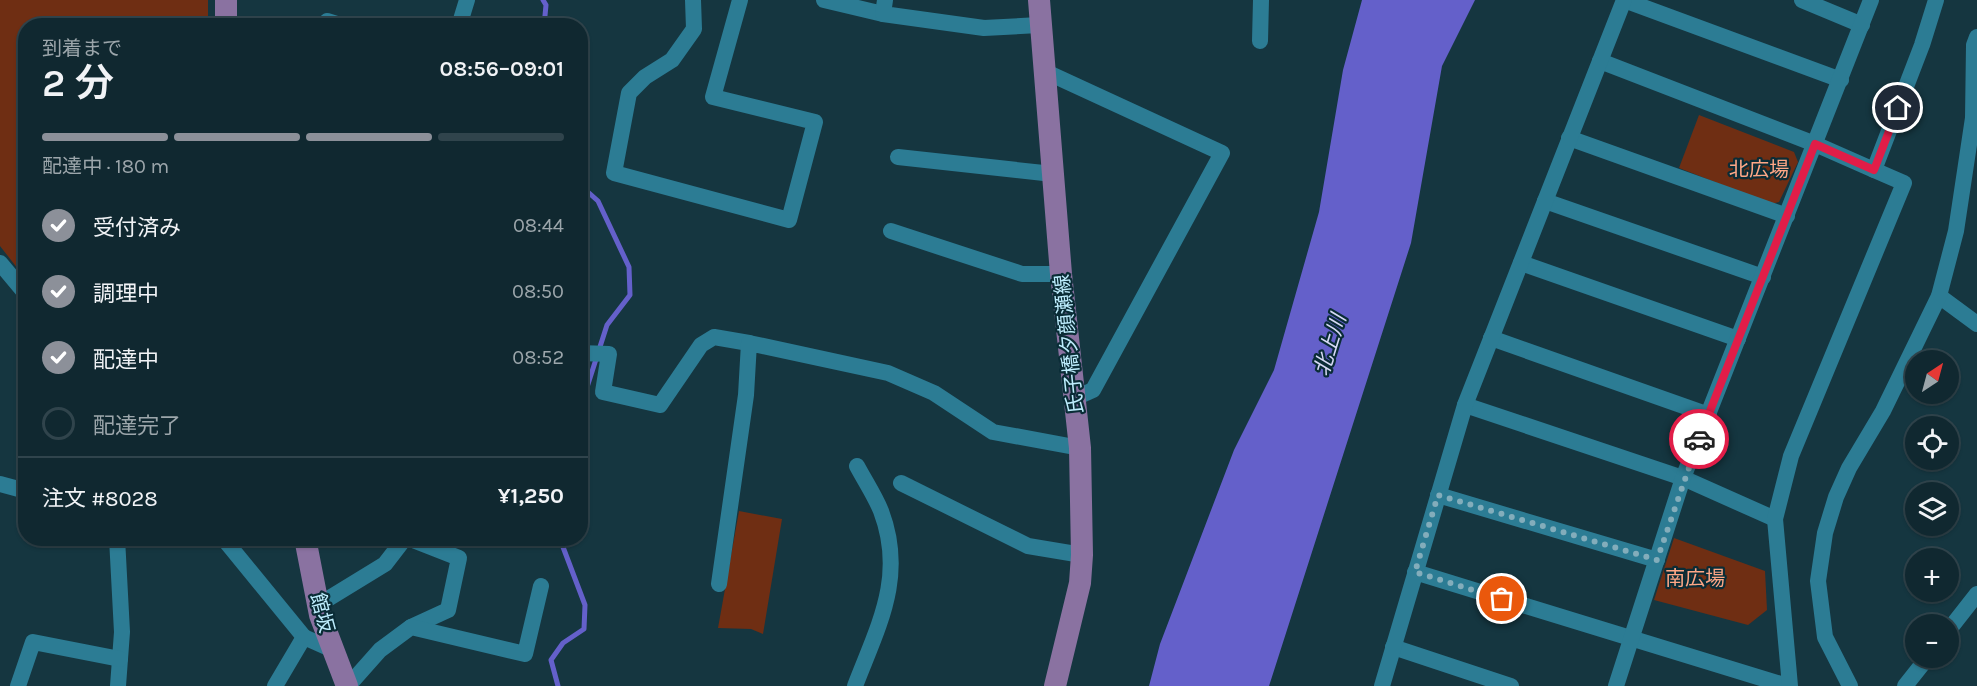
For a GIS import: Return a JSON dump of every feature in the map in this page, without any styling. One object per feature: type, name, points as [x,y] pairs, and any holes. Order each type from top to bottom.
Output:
[{"type":"main road","points":[[226,0],[226,18]]},
{"type":"main road","name":"氏子橋夕顔瀬線","points":[[1039,0],[1061,274],[1080,448],[1082,555],[1080,583],[1055,686]]},
{"type":"main road","name":"館坂","points":[[307,546],[318,604],[347,686]]},
{"type":"street","points":[[461,18],[467,0]]},
{"type":"street","points":[[693,0],[694,29],[672,60],[645,77],[629,93],[614,173],[789,220],[815,122],[713,97],[740,0]]},
{"type":"street","points":[[824,0],[884,7],[984,28],[1040,25]]},
{"type":"street","points":[[1260,41],[1261,0]]},
{"type":"street","points":[[1382,686],[1465,405],[1624,0],[1652,5],[1841,80]]},
{"type":"street","points":[[1802,0],[1862,25]]},
{"type":"street","points":[[1616,686],[1683,478],[1871,0]]},
{"type":"street","points":[[1874,170],[1922,45],[1935,0]]},
{"type":"street","points":[[1850,686],[1825,637],[1818,581],[1825,533],[1836,497],[1849,468],[1883,411],[1940,296],[1973,146],[1974,45],[1977,37]]},
{"type":"street","points":[[1415,572],[1788,686],[1775,519],[1791,456],[1904,183],[1815,144],[1600,61]]},
{"type":"street","points":[[1044,71],[1222,153],[1093,390],[1075,398]]},
{"type":"street","points":[[1569,138],[1787,216]]},
{"type":"street","points":[[898,157],[1053,174]]},
{"type":"street","points":[[1545,201],[1763,276]]},
{"type":"street","points":[[891,231],[1022,274],[1061,274]]},
{"type":"street","points":[[1521,262],[1738,339]]},
{"type":"street","points":[[0,263],[18,284]]},
{"type":"street","points":[[1940,296],[1977,324]]},
{"type":"street","points":[[588,353],[609,354],[603,392],[660,405],[700,345],[714,337],[888,373],[934,393],[993,432],[1080,448]]},
{"type":"street","points":[[1491,338],[1708,415]]},
{"type":"street","points":[[719,584],[746,395],[750,344]]},
{"type":"street","points":[[1465,405],[1683,478],[1775,519]]},
{"type":"street","points":[[855,686],[889,597],[891,554],[881,511],[857,466]]},
{"type":"street","points":[[901,483],[1028,546],[1082,555]]},
{"type":"street","points":[[0,484],[18,489]]},
{"type":"street","points":[[1438,495],[1657,560]]},
{"type":"street","points":[[117,546],[122,632],[118,686]]},
{"type":"street","points":[[230,546],[304,637],[333,651]]},
{"type":"street","points":[[318,604],[385,564],[400,546]]},
{"type":"street","points":[[347,686],[380,650],[411,627],[448,610],[459,558],[428,546]]},
{"type":"street","points":[[411,627],[525,654],[541,586]]},
{"type":"street","points":[[1959,617],[1977,594]]},
{"type":"street","points":[[275,686],[304,637]]},
{"type":"street","points":[[18,686],[33,642],[120,659]]},
{"type":"street","points":[[1393,647],[1511,686]]},
{"type":"street","points":[[1905,686],[1919,668]]},
{"type":"green space","points":[[0,0],[208,0],[208,18],[18,18],[18,269],[0,246]]},
{"type":"green space","name":"北広場","points":[[1699,115],[1794,152],[1798,162],[1779,202],[1771,204],[1679,168]]},
{"type":"green space","points":[[739,511],[782,519],[763,634],[751,629],[718,628]]},
{"type":"green space","name":"南広場","points":[[1674,538],[1765,571],[1767,610],[1748,625],[1654,600]]},
{"type":"water","name":"北上川","points":[[1362,0],[1475,0],[1442,66],[1411,243],[1269,686],[1149,686],[1160,644],[1234,450],[1274,370],[1319,212],[1343,70]]},
{"type":"waterway","points":[[543,0],[546,5],[545,18]]},
{"type":"waterway","points":[[588,192],[598,201],[629,267],[630,295],[607,325],[588,384]]},
{"type":"waterway","points":[[558,686],[551,660],[563,643],[584,629],[585,605],[563,546]]},
{"type":"way so far","points":[[1502,599],[1415,572],[1438,495],[1657,560],[1683,478],[1699,439]]},
{"type":"route","points":[[1699,439],[1815,144],[1874,170],[1898,108]]}]
